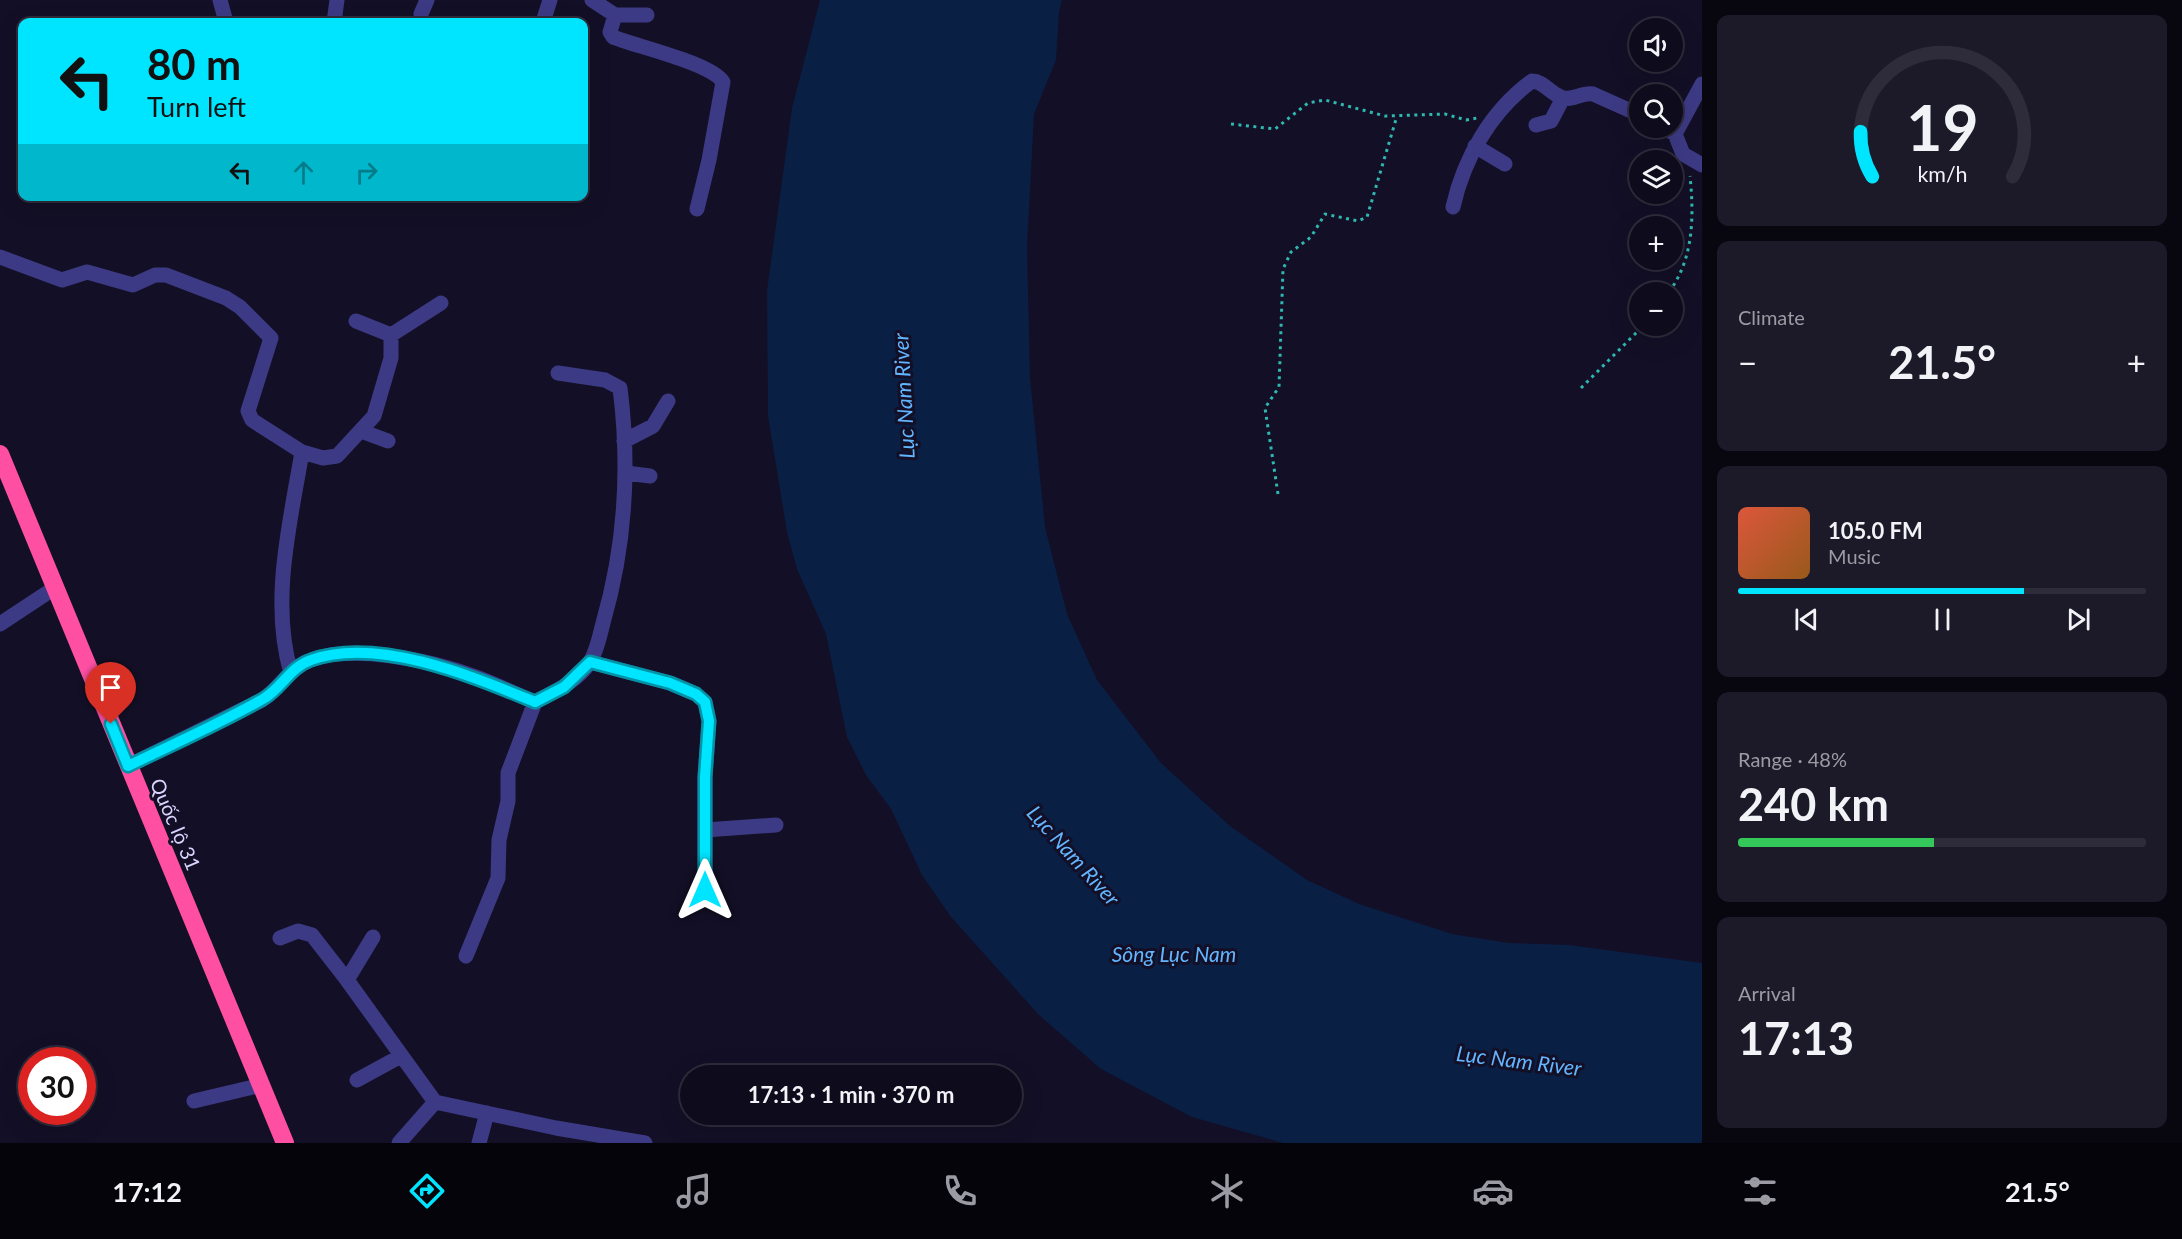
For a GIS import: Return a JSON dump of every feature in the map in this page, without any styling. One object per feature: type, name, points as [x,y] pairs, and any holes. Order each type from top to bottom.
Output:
[{"type":"highway","name":"Quốc lộ 31","points":[[0,454],[56,587],[242,1055],[262,1085],[285,1143]]},
{"type":"street","points":[[220,0],[225,18]]},
{"type":"street","points":[[335,18],[337,0]]},
{"type":"street","points":[[544,18],[550,0]]},
{"type":"street","points":[[592,0],[615,15],[647,15]]},
{"type":"street","points":[[615,15],[610,32],[613,37],[697,66],[721,78],[723,82],[714,138],[697,209]]},
{"type":"street","points":[[1453,207],[1475,146],[1499,112],[1534,80],[1563,98],[1574,98],[1586,93],[1593,94],[1629,110]]},
{"type":"street","points":[[1683,112],[1702,84]]},
{"type":"street","points":[[1536,125],[1547,124],[1551,121],[1563,98]]},
{"type":"street","points":[[1674,138],[1678,146],[1695,162]]},
{"type":"street","points":[[1475,146],[1505,164]]},
{"type":"street","points":[[0,257],[62,280],[87,272],[133,285],[155,275],[166,275],[226,298],[240,307],[271,339],[248,416],[302,452],[331,459],[337,456],[374,416],[391,358],[392,335]]},
{"type":"street","points":[[392,335],[441,303]]},
{"type":"street","points":[[356,321],[392,335]]},
{"type":"street","points":[[466,956],[498,878],[499,840],[508,801],[508,773],[535,702],[564,687],[590,662],[609,605],[615,573],[626,473],[620,388],[605,380],[558,373]]},
{"type":"street","points":[[624,441],[653,426],[668,401]]},
{"type":"street","points":[[361,431],[388,441]]},
{"type":"street","points":[[291,673],[282,642],[281,599],[302,452]]},
{"type":"street","points":[[626,473],[650,476]]},
{"type":"street","points":[[0,624],[56,587]]},
{"type":"street","points":[[128,766],[262,700],[272,694],[302,664],[322,657],[444,667],[477,677],[535,702]]},
{"type":"street","points":[[590,662],[670,683],[696,694],[705,702],[709,721],[705,890]]},
{"type":"street","points":[[705,830],[776,825]]},
{"type":"street","points":[[280,938],[298,931],[312,935],[385,1030],[400,1056],[435,1102],[582,1138],[645,1143]]},
{"type":"street","points":[[347,980],[373,937]]},
{"type":"street","points":[[357,1080],[400,1056]]},
{"type":"street","points":[[194,1101],[262,1085]]},
{"type":"street","points":[[399,1143],[435,1102]]},
{"type":"street","points":[[479,1143],[487,1113]]},
{"type":"path","points":[[1231,124],[1275,129],[1308,103],[1325,100],[1385,116],[1445,114],[1466,120],[1499,112]]},
{"type":"path","points":[[1278,494],[1265,408],[1279,387],[1283,268],[1291,252],[1311,237],[1325,214],[1358,221],[1367,217],[1397,116]]},
{"type":"path","points":[[1675,282],[1684,266],[1690,241],[1695,162]]},
{"type":"path","points":[[1581,388],[1633,336]]},
{"type":"water","name":"Sông Lục Nam","points":[[820,0],[1062,0],[1056,60],[1034,114],[1027,246],[1030,378],[1045,527],[1067,614],[1097,680],[1161,763],[1230,826],[1307,880],[1359,904],[1452,934],[1508,943],[1569,945],[1702,963],[1702,1143],[1283,1143],[1192,1117],[1101,1069],[1039,1015],[951,917],[922,875],[891,809],[866,775],[847,737],[826,634],[797,569],[787,532],[768,416],[767,291],[792,108]]},
{"type":"route","points":[[111,724],[128,766],[262,700],[272,694],[302,664],[322,657],[345,654],[380,655],[444,667],[477,677],[535,702],[564,687],[590,662],[664,681],[701,697],[705,702],[709,721],[705,777],[705,890]]},
{"type":"water label","name":"Lục Nam River","points":[[903,396]]},
{"type":"water label","name":"Lục Nam River","points":[[1074,855]]},
{"type":"water label","name":"Lục Nam River","points":[[1519,1060]]}]
